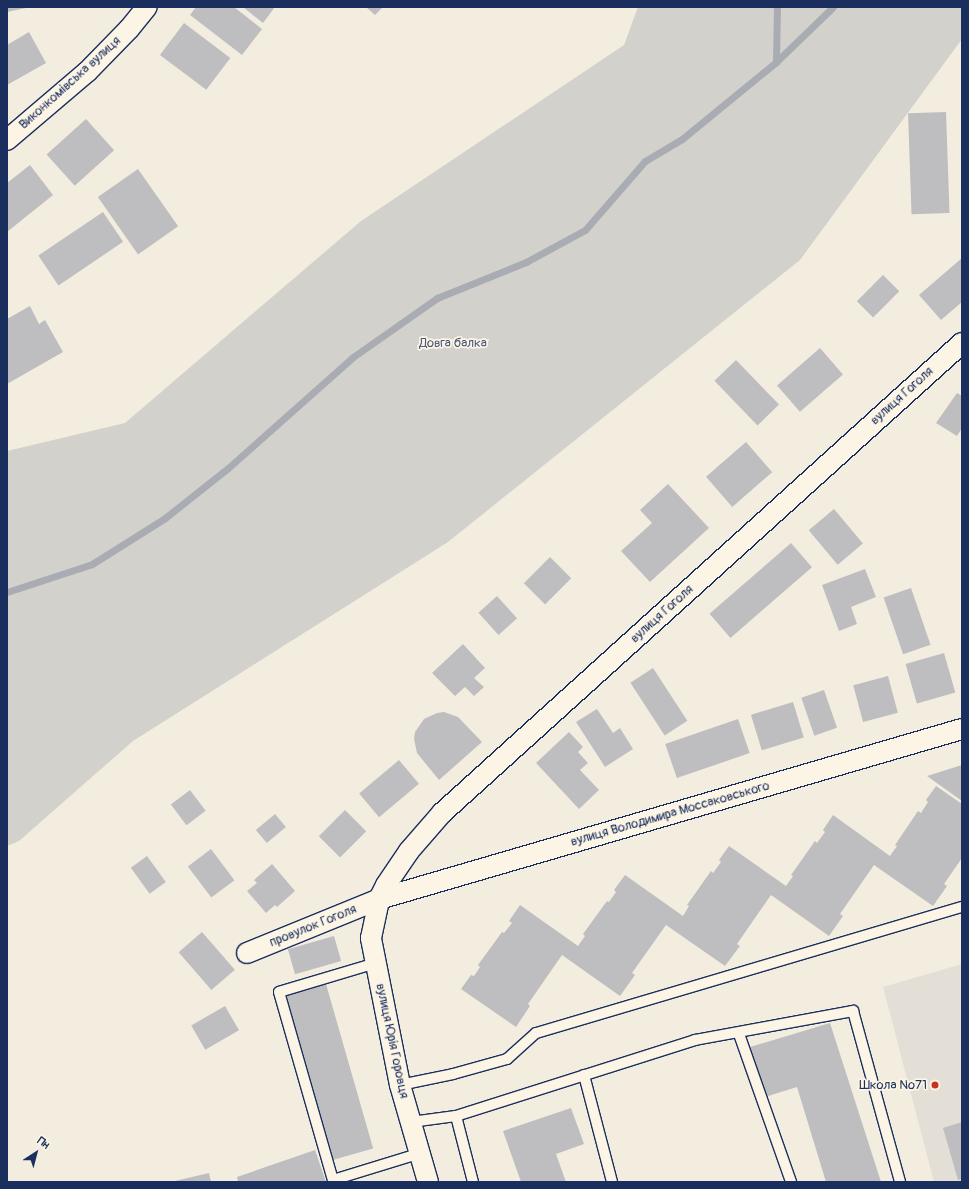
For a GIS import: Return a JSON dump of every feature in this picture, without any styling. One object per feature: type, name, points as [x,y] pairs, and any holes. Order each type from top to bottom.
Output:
[{"type":"street","name":"Виконкомівська вулиця","points":[[7,140],[87,72],[129,29],[147,7]]},
{"type":"street","name":"вулиця Гоголя","points":[[379,899],[409,851],[442,813],[962,343]]},
{"type":"street","name":"вулиця Володимира Моссаковського","points":[[379,899],[962,730]]},
{"type":"street","name":"провулок Гоголя","points":[[247,953],[379,899]]},
{"type":"street","name":"вулиця Юрія Горовця","points":[[379,899],[371,938],[400,1085],[421,1153],[428,1182]]},
{"type":"lane","points":[[400,1085],[453,1074],[507,1058],[536,1033],[962,907]]},
{"type":"lane","points":[[376,963],[279,992],[333,1180],[421,1153]]},
{"type":"lane","points":[[411,1122],[456,1116],[695,1040],[853,1011],[900,1182]]},
{"type":"lane","points":[[739,1034],[791,1182]]},
{"type":"lane","points":[[584,1075],[612,1182]]},
{"type":"lane","points":[[456,1116],[473,1182]]},
{"type":"shaded area","name":"Школа №71","points":[[962,964],[962,1182],[934,1182],[883,987]]},
{"type":"green space","name":"Довга балка","points":[[638,7],[962,7],[962,39],[800,260],[448,542],[133,741],[19,841],[7,846],[7,451],[125,423],[361,221],[624,45]]},
{"type":"building","points":[[7,7],[26,7],[26,8],[7,12]]},
{"type":"building","points":[[196,7],[234,7],[262,29],[242,55],[190,15]]},
{"type":"building","points":[[243,7],[275,7],[263,23]]},
{"type":"building","points":[[366,7],[383,7],[375,15]]},
{"type":"building","points":[[184,23],[230,58],[206,90],[160,55]]},
{"type":"building","points":[[29,32],[46,63],[7,85],[7,45]]},
{"type":"building","points":[[946,112],[950,213],[912,214],[908,113]]},
{"type":"building","points":[[86,119],[114,150],[75,186],[47,154]]},
{"type":"building","points":[[30,165],[53,195],[7,232],[7,183]]},
{"type":"building","points":[[138,169],[178,226],[138,254],[98,197]]},
{"type":"building","points":[[103,212],[123,242],[58,285],[38,256]]},
{"type":"building","points":[[962,258],[962,302],[941,320],[919,295]]},
{"type":"building","points":[[883,275],[899,291],[873,317],[857,301]]},
{"type":"building","points":[[30,306],[39,324],[45,320],[63,352],[7,384],[7,319]]},
{"type":"building","points":[[820,348],[843,374],[800,412],[777,385]]},
{"type":"building","points":[[736,360],[779,405],[757,425],[714,381]]},
{"type":"building","points":[[957,393],[962,396],[962,428],[957,436],[936,423]]},
{"type":"building","points":[[746,442],[772,472],[732,507],[706,477]]},
{"type":"building","points":[[668,484],[709,528],[650,582],[621,551],[652,523],[640,510]]},
{"type":"building","points":[[834,509],[863,543],[838,565],[809,530]]},
{"type":"building","points":[[791,543],[812,567],[730,638],[709,614]]},
{"type":"building","points":[[550,557],[571,578],[545,604],[524,583]]},
{"type":"building","points":[[865,569],[876,597],[851,607],[857,624],[839,631],[822,585]]},
{"type":"building","points":[[911,588],[931,645],[903,654],[884,597]]},
{"type":"building","points":[[497,596],[517,618],[498,635],[478,613]]},
{"type":"building","points":[[463,644],[485,668],[474,678],[484,687],[474,696],[465,687],[455,696],[432,673]]},
{"type":"building","points":[[944,653],[955,692],[917,703],[906,664]]},
{"type":"building","points":[[653,668],[687,721],[665,736],[630,683]]},
{"type":"building","points":[[888,676],[898,713],[863,722],[853,685]]},
{"type":"building","points":[[824,690],[837,728],[814,736],[801,698]]},
{"type":"building","points":[[793,702],[804,737],[762,750],[751,715]]},
{"type":"building","points":[[597,709],[613,733],[620,728],[633,749],[605,767],[576,722]]},
{"type":"building","points":[[444,712],[458,717],[482,742],[439,780],[417,753],[414,739],[415,732],[424,719],[437,713]]},
{"type":"building","points":[[738,719],[750,753],[677,778],[665,744]]},
{"type":"building","points":[[569,732],[583,747],[578,752],[588,763],[580,770],[599,790],[579,809],[536,763]]},
{"type":"building","points":[[399,760],[419,784],[379,817],[359,793]]},
{"type":"building","points":[[962,765],[962,801],[927,776]]},
{"type":"building","points":[[936,786],[962,804],[962,858],[944,884],[947,886],[933,906],[874,865],[840,914],[843,916],[829,936],[771,895],[737,944],[740,946],[725,966],[666,925],[632,973],[635,975],[620,996],[562,955],[528,1004],[530,1006],[516,1027],[461,989],[471,975],[474,976],[480,967],[478,965],[502,932],[504,933],[512,923],[509,921],[520,905],[578,946],[585,936],[583,934],[607,901],[609,902],[616,892],[614,890],[625,875],[683,916],[689,906],[687,905],[711,871],[713,873],[721,862],[719,860],[729,846],[786,886],[793,876],[791,875],[815,841],[817,843],[825,832],[823,830],[833,815],[890,856],[897,846],[895,845],[918,811],[921,813],[928,802],[926,800]]},
{"type":"building","points":[[190,790],[206,811],[186,825],[171,804]]},
{"type":"building","points":[[345,810],[366,831],[340,857],[319,836]]},
{"type":"building","points":[[275,814],[286,827],[267,843],[256,830]]},
{"type":"building","points":[[211,849],[234,880],[211,898],[188,866]]},
{"type":"building","points":[[147,856],[166,882],[150,894],[131,868]]},
{"type":"building","points":[[272,864],[295,891],[277,907],[275,905],[266,913],[247,891],[257,883],[254,880]]},
{"type":"building","points":[[202,932],[235,970],[211,990],[179,952]]},
{"type":"building","points":[[334,936],[341,961],[295,974],[288,949]]},
{"type":"building","points":[[326,984],[373,1148],[332,1160],[285,996]]},
{"type":"building","points":[[225,1006],[239,1030],[205,1050],[191,1026]]},
{"type":"building","points":[[830,1023],[881,1182],[826,1182],[797,1087],[765,1097],[750,1047]]},
{"type":"building","points":[[571,1108],[584,1144],[556,1154],[566,1182],[521,1182],[503,1131]]},
{"type":"building","points":[[962,1122],[962,1179],[958,1180],[943,1128]]},
{"type":"building","points":[[315,1150],[326,1182],[238,1182],[237,1177]]},
{"type":"building","points":[[209,1173],[211,1182],[175,1182],[175,1181]]},
{"type":"waterway","points":[[776,62],[777,7]]},
{"type":"waterway","points":[[7,592],[92,564],[165,518],[228,468],[353,357],[437,298],[526,262],[585,230],[645,161],[682,139],[776,62],[833,7]]},
{"type":"place","name":"Школа №71","points":[[935,1085]]}]
